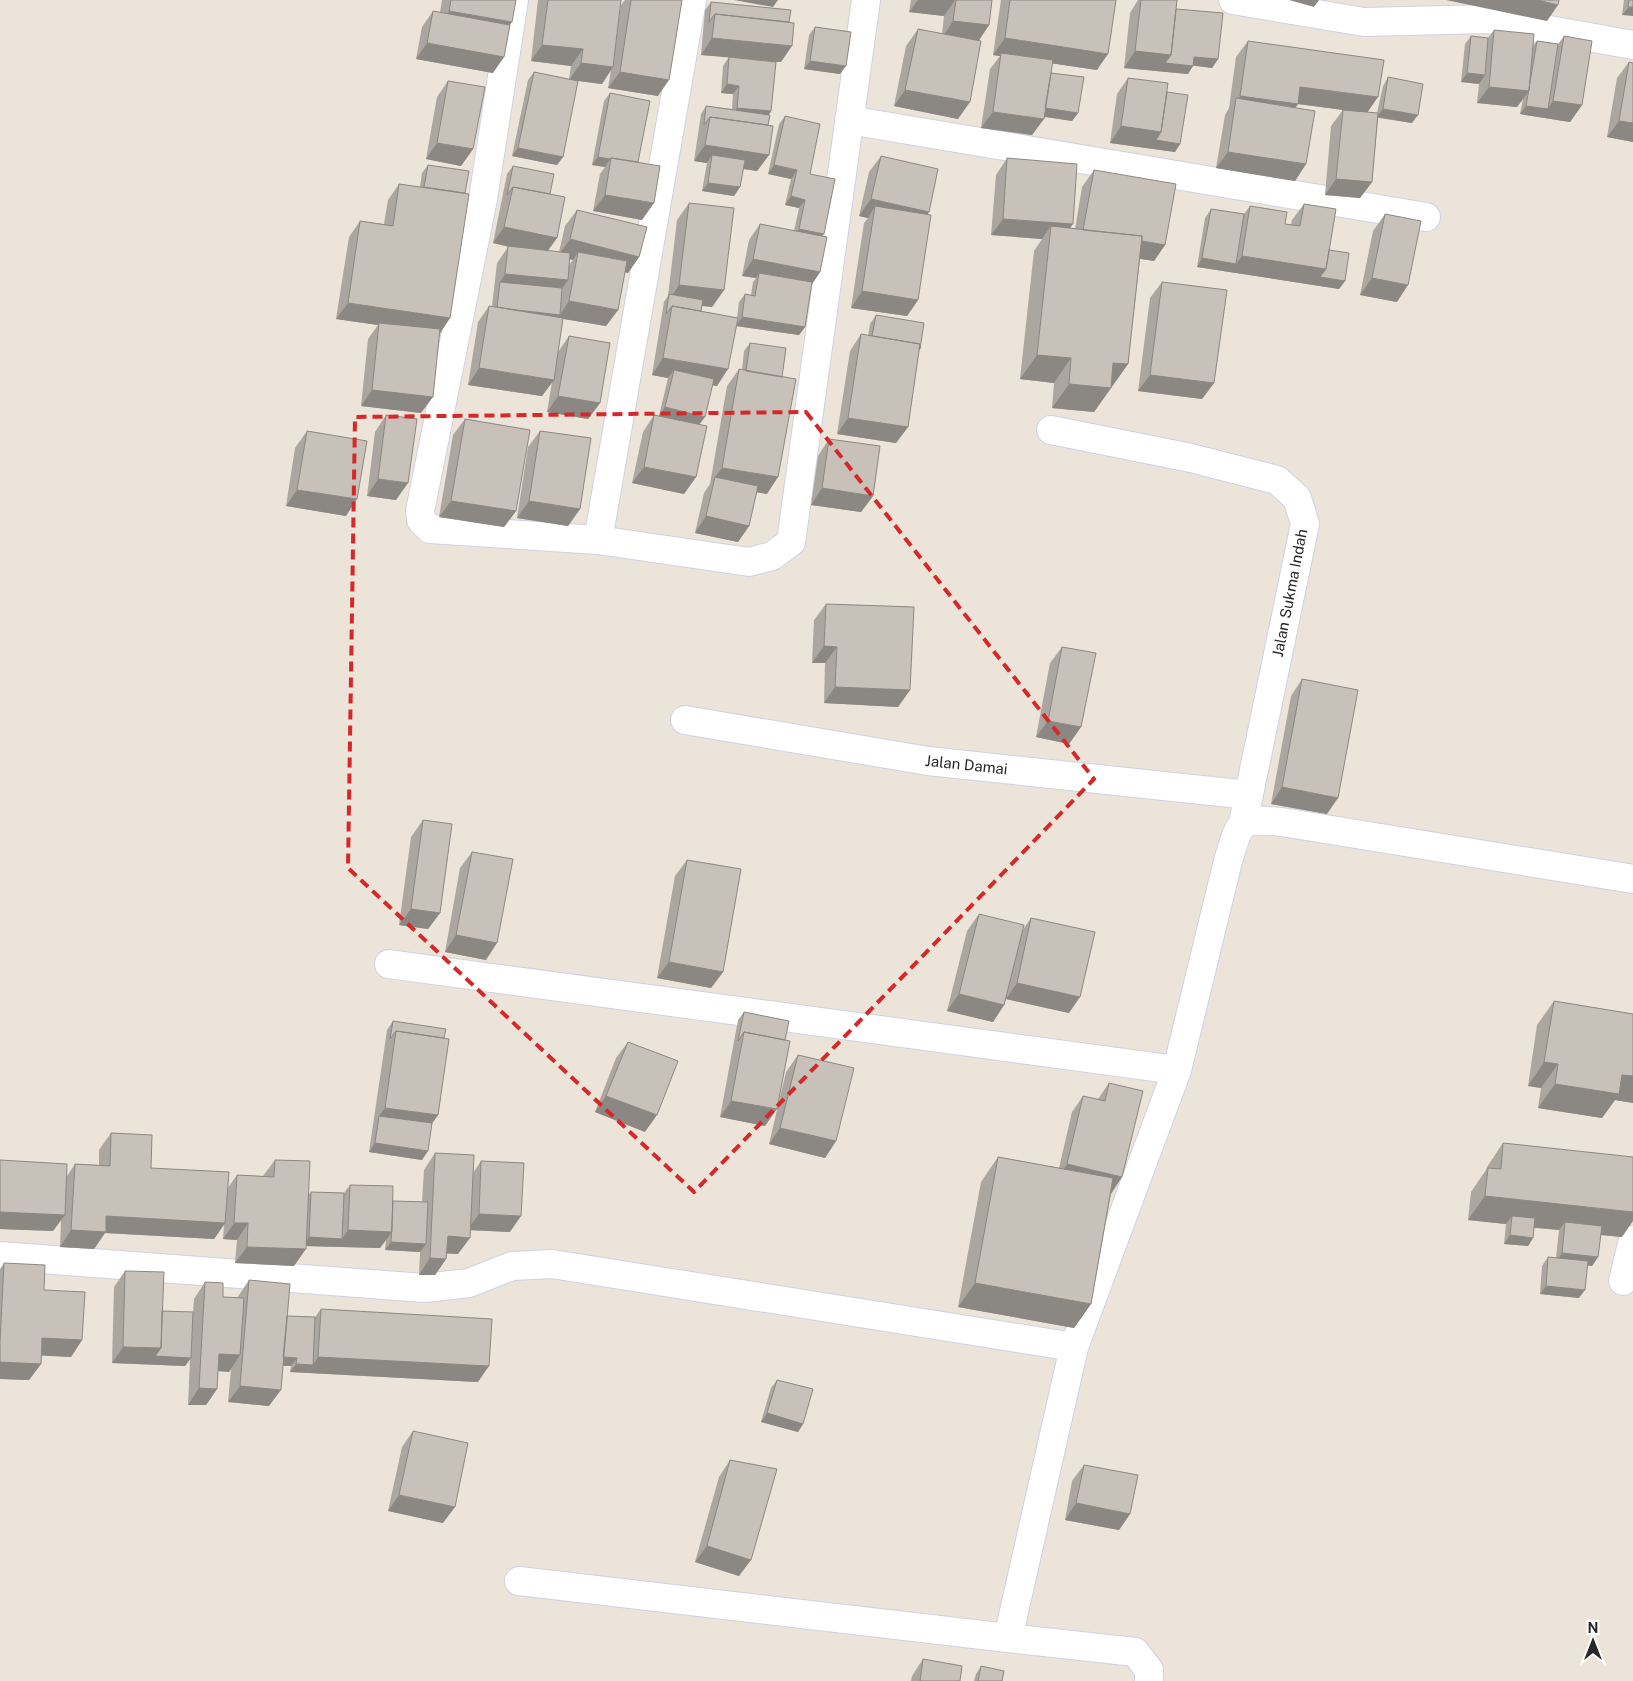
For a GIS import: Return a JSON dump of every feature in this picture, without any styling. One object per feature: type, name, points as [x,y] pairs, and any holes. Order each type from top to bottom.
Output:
[{"type":"street","points":[[514,0],[483,200],[420,511],[421,520],[430,529],[598,540],[749,562],[772,556],[791,542],[866,0]]},
{"type":"street","points":[[598,540],[692,0]]},
{"type":"street","points":[[1233,0],[1364,22],[1488,19],[1633,45]]},
{"type":"street","points":[[849,120],[1426,217]]},
{"type":"street","name":"Jalan Sukma Indah","points":[[1008,1638],[1074,1347],[1177,1070],[1228,861],[1238,830],[1243,823],[1304,524],[1297,498],[1277,480],[1191,458],[1051,430]]},
{"type":"street","name":"Jalan Damai","points":[[685,720],[928,761],[1249,795]]},
{"type":"street","points":[[1243,823],[1251,820],[1282,822],[1633,879]]},
{"type":"street","points":[[389,964],[1177,1070]]},
{"type":"street","points":[[1623,1281],[1633,1240]]},
{"type":"street","points":[[0,1256],[424,1288],[469,1283],[512,1266],[552,1264],[1074,1347]]},
{"type":"street","points":[[519,1581],[1135,1652],[1149,1670],[1150,1681]]},
{"type":"highlighted area","points":[[806,412],[1094,779],[694,1192],[348,868],[355,417]]},
{"type":"building","points":[[451,0],[516,0],[512,22],[449,11]]},
{"type":"building","points":[[548,0],[621,0],[613,67],[581,63],[583,49],[542,45]]},
{"type":"building","points":[[631,0],[682,0],[669,80],[620,72]]},
{"type":"building","points":[[956,0],[992,0],[989,25],[953,21]]},
{"type":"building","points":[[1010,0],[1116,0],[1108,54],[1005,38]]},
{"type":"building","points":[[1141,0],[1177,0],[1171,55],[1135,51]]},
{"type":"building","points":[[1537,0],[1559,0],[1558,5]]},
{"type":"building","points":[[1629,0],[1633,0],[1633,7],[1628,7]]},
{"type":"building","points":[[711,2],[791,10],[789,22],[715,14],[709,22]]},
{"type":"building","points":[[1176,9],[1223,13],[1218,59],[1194,57],[1193,66],[1165,63],[1171,55]]},
{"type":"building","points":[[433,11],[510,25],[504,57],[427,43]]},
{"type":"building","points":[[715,14],[794,23],[792,46],[712,38]]},
{"type":"building","points":[[815,27],[851,32],[846,66],[810,61]]},
{"type":"building","points":[[918,29],[981,41],[970,102],[905,90]]},
{"type":"building","points":[[1494,30],[1534,34],[1529,91],[1489,87]]},
{"type":"building","points":[[1471,36],[1488,38],[1485,75],[1467,73]]},
{"type":"building","points":[[1564,36],[1592,41],[1582,105],[1553,101]]},
{"type":"building","points":[[1248,41],[1384,60],[1378,97],[1300,87],[1298,104],[1240,96]]},
{"type":"building","points":[[1537,41],[1558,44],[1548,109],[1526,106]]},
{"type":"building","points":[[1001,53],[1053,60],[1044,119],[993,112]]},
{"type":"building","points":[[729,57],[776,62],[771,111],[737,108],[739,86],[727,84]]},
{"type":"building","points":[[1629,62],[1633,63],[1633,123],[1619,121]]},
{"type":"building","points":[[534,72],[578,81],[563,157],[518,148]]},
{"type":"building","points":[[1051,73],[1084,77],[1078,113],[1045,108]]},
{"type":"building","points":[[1388,77],[1423,84],[1418,115],[1383,109]]},
{"type":"building","points":[[1128,78],[1168,83],[1161,132],[1121,126]]},
{"type":"building","points":[[448,81],[485,87],[473,149],[437,143]]},
{"type":"building","points":[[1167,92],[1188,95],[1180,144],[1156,140],[1161,132]]},
{"type":"building","points":[[610,93],[650,101],[638,162],[598,157]]},
{"type":"building","points":[[1236,98],[1315,111],[1306,164],[1228,152]]},
{"type":"building","points":[[706,106],[770,115],[768,125],[710,117],[704,125]]},
{"type":"building","points":[[1343,110],[1378,113],[1372,182],[1336,179]]},
{"type":"building","points":[[785,116],[820,124],[810,174],[835,179],[824,234],[799,229],[805,200],[791,196],[797,170],[774,165]]},
{"type":"building","points":[[710,117],[773,126],[769,155],[705,145]]},
{"type":"building","points":[[712,155],[745,160],[740,187],[708,183]]},
{"type":"building","points":[[881,156],[938,169],[929,212],[871,199]]},
{"type":"building","points":[[611,158],[660,166],[654,203],[605,195]]},
{"type":"building","points":[[1007,158],[1077,164],[1073,224],[1003,219]]},
{"type":"building","points":[[428,165],[469,171],[465,193],[424,187]]},
{"type":"building","points":[[513,166],[554,174],[550,194],[513,187],[507,195]]},
{"type":"building","points":[[1094,170],[1176,184],[1165,245],[1142,241],[1142,236],[1083,230]]},
{"type":"building","points":[[399,184],[469,194],[450,318],[348,303],[360,221],[393,226]]},
{"type":"building","points":[[513,187],[565,197],[557,238],[504,227]]},
{"type":"building","points":[[689,203],[734,208],[724,290],[679,285]]},
{"type":"building","points":[[1304,204],[1336,209],[1326,269],[1242,256],[1250,206],[1287,212],[1285,224],[1300,226]]},
{"type":"building","points":[[875,206],[931,215],[918,300],[862,291]]},
{"type":"building","points":[[1211,209],[1244,214],[1236,264],[1202,258]]},
{"type":"building","points":[[577,210],[647,227],[639,257],[570,239]]},
{"type":"building","points":[[1385,214],[1421,221],[1408,285],[1372,278]]},
{"type":"building","points":[[760,224],[827,237],[820,272],[753,259]]},
{"type":"building","points":[[1051,226],[1142,236],[1128,364],[1113,363],[1111,388],[1069,384],[1071,358],[1037,355]]},
{"type":"building","points":[[508,246],[570,253],[568,280],[505,274]]},
{"type":"building","points":[[1329,250],[1349,253],[1345,281],[1320,277],[1326,269]]},
{"type":"building","points":[[578,252],[627,261],[618,310],[569,301]]},
{"type":"building","points":[[759,273],[812,282],[805,327],[742,317],[745,294],[755,296]]},
{"type":"building","points":[[500,282],[562,288],[560,315],[497,307]]},
{"type":"building","points":[[1162,282],[1227,290],[1214,383],[1150,375]]},
{"type":"building","points":[[669,294],[703,300],[701,311],[672,306],[666,314]]},
{"type":"building","points":[[489,306],[563,318],[554,380],[479,368]]},
{"type":"building","points":[[672,306],[738,318],[728,369],[663,358]]},
{"type":"building","points":[[876,315],[924,323],[920,349],[920,344],[872,336]]},
{"type":"building","points":[[379,323],[440,329],[433,397],[372,390]]},
{"type":"building","points":[[861,334],[920,344],[908,427],[848,418]]},
{"type":"building","points":[[569,336],[610,343],[600,403],[558,396]]},
{"type":"building","points":[[750,343],[786,348],[782,377],[746,371]]},
{"type":"building","points":[[739,369],[796,379],[778,477],[722,468]]},
{"type":"building","points":[[674,370],[714,379],[705,417],[665,407]]},
{"type":"building","points":[[386,415],[417,419],[408,483],[378,479]]},
{"type":"building","points":[[654,415],[707,426],[696,477],[644,467]]},
{"type":"building","points":[[465,419],[530,430],[516,511],[451,501]]},
{"type":"building","points":[[307,431],[367,441],[357,499],[297,490]]},
{"type":"building","points":[[540,431],[591,438],[580,509],[529,501]]},
{"type":"building","points":[[829,439],[880,446],[873,496],[822,488]]},
{"type":"building","points":[[715,477],[758,486],[749,526],[706,516]]},
{"type":"building","points":[[826,604],[914,607],[910,690],[835,687],[837,647],[824,646]]},
{"type":"building","points":[[1062,647],[1096,653],[1081,727],[1048,721]]},
{"type":"building","points":[[1302,679],[1358,690],[1338,798],[1282,787]]},
{"type":"building","points":[[423,820],[452,824],[440,913],[411,909]]},
{"type":"building","points":[[472,852],[513,859],[497,943],[456,935]]},
{"type":"building","points":[[687,860],[741,869],[723,972],[669,962]]},
{"type":"building","points":[[979,914],[1024,925],[1004,1005],[959,994]]},
{"type":"building","points":[[1031,918],[1095,932],[1080,997],[1017,983]]},
{"type":"building","points":[[1554,1001],[1633,1014],[1633,1076],[1622,1075],[1619,1094],[1555,1084],[1558,1064],[1544,1062]]},
{"type":"building","points":[[744,1012],[789,1021],[785,1040],[744,1032],[738,1041]]},
{"type":"building","points":[[393,1021],[446,1029],[444,1038],[396,1031],[390,1039]]},
{"type":"building","points":[[396,1031],[449,1039],[438,1115],[385,1108]]},
{"type":"building","points":[[744,1032],[790,1041],[777,1109],[731,1101]]},
{"type":"building","points":[[628,1042],[678,1061],[657,1115],[606,1096]]},
{"type":"building","points":[[798,1055],[854,1068],[836,1141],[780,1128]]},
{"type":"building","points":[[1109,1083],[1143,1091],[1122,1177],[1067,1164],[1083,1096],[1105,1101]]},
{"type":"building","points":[[379,1116],[432,1123],[428,1151],[375,1143]]},
{"type":"building","points":[[111,1133],[152,1135],[151,1168],[229,1172],[225,1223],[106,1216],[106,1232],[71,1230],[75,1164],[110,1166]]},
{"type":"building","points":[[1503,1143],[1633,1157],[1633,1212],[1485,1196],[1488,1168],[1501,1169]]},
{"type":"building","points":[[435,1153],[474,1155],[470,1238],[448,1236],[446,1259],[430,1258]]},
{"type":"building","points":[[998,1157],[1113,1178],[1091,1304],[975,1283]]},
{"type":"building","points":[[0,1160],[67,1164],[65,1215],[0,1212]]},
{"type":"building","points":[[275,1160],[310,1161],[306,1249],[247,1247],[248,1223],[234,1223],[237,1175],[274,1177]]},
{"type":"building","points":[[481,1161],[524,1163],[521,1216],[479,1214]]},
{"type":"building","points":[[350,1185],[393,1186],[392,1232],[348,1230]]},
{"type":"building","points":[[311,1192],[344,1193],[342,1239],[309,1237]]},
{"type":"building","points":[[393,1201],[428,1202],[426,1244],[391,1242]]},
{"type":"building","points":[[1512,1216],[1535,1218],[1533,1238],[1510,1235]]},
{"type":"building","points":[[1565,1222],[1602,1226],[1598,1257],[1562,1253]]},
{"type":"building","points":[[1548,1257],[1588,1261],[1585,1290],[1546,1286]]},
{"type":"building","points":[[4,1263],[45,1265],[44,1290],[85,1292],[82,1340],[42,1338],[41,1364],[0,1362]]},
{"type":"building","points":[[125,1271],[164,1272],[161,1348],[123,1347]]},
{"type":"building","points":[[249,1280],[290,1284],[281,1390],[240,1386]]},
{"type":"building","points":[[205,1282],[223,1283],[223,1297],[244,1298],[240,1355],[219,1354],[217,1389],[199,1388]]},
{"type":"building","points":[[321,1309],[492,1319],[489,1366],[318,1357]]},
{"type":"building","points":[[162,1311],[193,1312],[191,1358],[155,1356],[161,1348]]},
{"type":"building","points":[[287,1316],[315,1317],[313,1365],[296,1364],[297,1358],[283,1357]]},
{"type":"building","points":[[777,1380],[813,1389],[803,1424],[767,1413]]},
{"type":"building","points":[[413,1431],[468,1443],[455,1507],[399,1495]]},
{"type":"building","points":[[730,1460],[777,1469],[751,1560],[707,1546]]},
{"type":"building","points":[[1084,1465],[1138,1475],[1130,1514],[1076,1503]]},
{"type":"building","points":[[923,1659],[962,1666],[960,1681],[920,1681]]},
{"type":"building","points":[[981,1666],[1004,1671],[1002,1681],[978,1681]]}]
